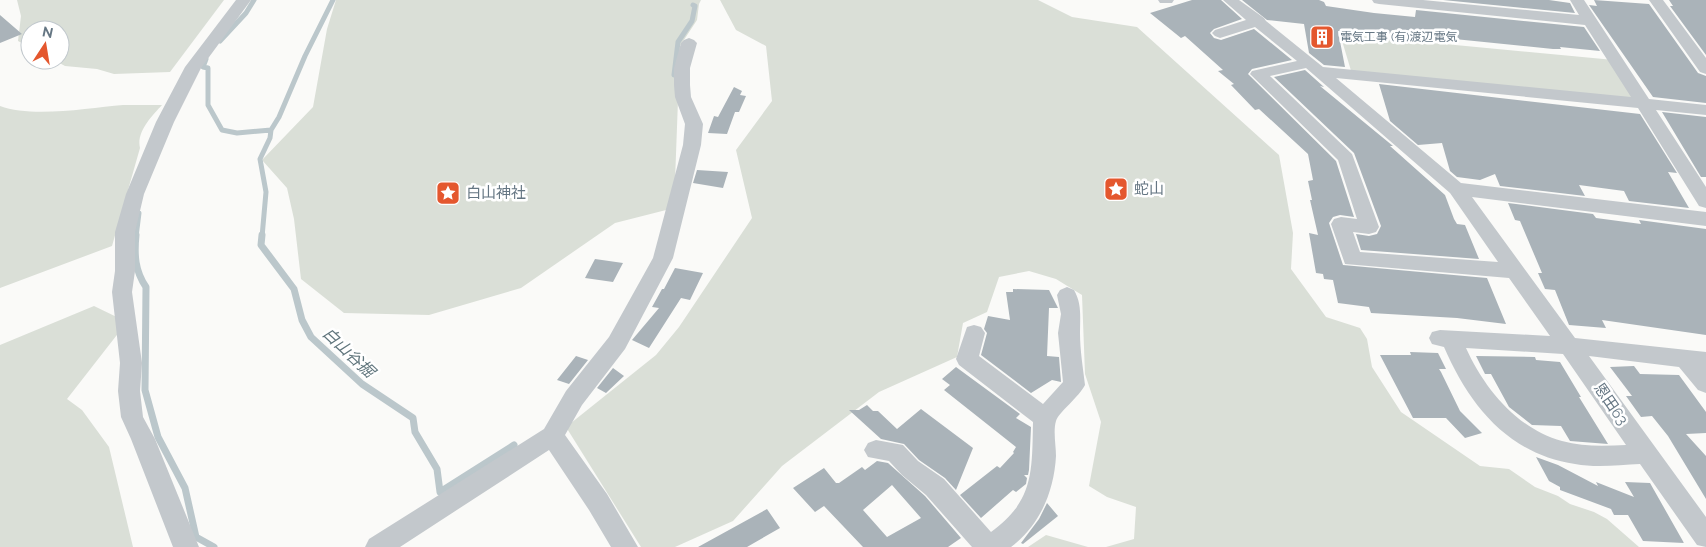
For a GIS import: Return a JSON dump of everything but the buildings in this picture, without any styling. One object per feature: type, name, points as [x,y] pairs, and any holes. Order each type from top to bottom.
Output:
[{"type":"street","points":[[186,547],[143,439],[132,417],[129,391],[131,363],[122,292],[125,271],[125,232],[134,194],[165,122],[193,67],[244,0]]},
{"type":"street","name":"恩田63","points":[[1230,0],[1314,67],[1456,189],[1706,537]]},
{"type":"street","points":[[1379,0],[1418,2],[1590,20]]},
{"type":"street","points":[[1577,0],[1706,202]]},
{"type":"street","points":[[1656,0],[1706,69]]},
{"type":"street","points":[[1224,29],[1258,21]]},
{"type":"street","points":[[378,547],[552,436],[574,398],[617,344],[663,258],[692,145],[694,124],[684,97],[682,68],[689,43]]},
{"type":"street","points":[[1516,271],[1352,259],[1341,224],[1369,227],[1346,158],[1258,74],[1314,67],[1706,110]]},
{"type":"street","points":[[1456,189],[1706,219]]},
{"type":"street","points":[[876,450],[895,452],[910,468],[935,487],[989,547],[1012,533],[1031,510],[1044,470],[1045,418],[1074,385],[1070,333],[1071,314],[1067,295]]},
{"type":"street","points":[[974,333],[967,359],[1045,418]]},
{"type":"street","points":[[1646,454],[1607,456],[1573,454],[1537,442],[1509,423],[1477,390],[1445,338],[1570,346],[1695,360],[1706,384]]},
{"type":"street","points":[[552,436],[598,502],[625,547]]},
{"type":"shaded area","points":[[17,0],[224,0],[170,72],[114,74],[97,69],[70,66],[70,20],[21,20]]},
{"type":"shaded area","points":[[336,0],[701,0],[697,20],[680,46],[674,208],[615,223],[521,288],[429,315],[344,313],[301,279],[294,219],[287,188],[262,160],[313,107],[327,29]]},
{"type":"shaded area","points":[[720,0],[1038,0],[1072,17],[1137,27],[1279,155],[1293,233],[1291,269],[1326,317],[1360,328],[1367,339],[1372,367],[1401,412],[1480,466],[1509,469],[1535,487],[1607,519],[1639,547],[1106,547],[1134,539],[1136,507],[1107,497],[1089,486],[1101,422],[1085,374],[1082,295],[1056,279],[1029,271],[999,277],[987,312],[963,323],[957,357],[879,392],[782,466],[733,521],[675,547],[641,547],[566,427],[656,355],[679,327],[752,218],[736,150],[772,101],[766,46],[736,30]]},
{"type":"shaded area","points":[[20,24],[20,42],[18,41]]},
{"type":"shaded area","points":[[1340,34],[1614,60],[1643,103],[1352,74]]},
{"type":"shaded area","points":[[123,105],[162,105],[140,136],[140,148],[112,246],[0,288],[0,106],[13,110],[44,112]]},
{"type":"shaded area","points":[[94,306],[127,322],[67,399],[82,410],[109,447],[133,547],[0,547],[0,345]]},
{"type":"shaded area","points":[[1046,535],[1088,547],[1028,547]]},
{"type":"waterway","name":"白山谷掘","points":[[220,41],[246,13],[254,0]]},
{"type":"waterway","name":"白山谷掘","points":[[271,130],[279,117],[305,56],[333,0]]},
{"type":"waterway","points":[[674,75],[678,42],[692,21],[695,6],[693,5]]},
{"type":"waterway","name":"白山谷掘","points":[[206,59],[203,67],[208,68],[208,105],[222,130],[237,133],[271,130]]},
{"type":"waterway","name":"白山谷掘","points":[[262,237],[266,192],[260,159],[270,138],[271,130]]},
{"type":"waterway","name":"白山谷掘","points":[[136,237],[139,213]]},
{"type":"waterway","name":"白山谷掘","points":[[136,235],[136,262],[146,287],[145,390],[158,437],[185,488],[196,537],[214,547]]},
{"type":"waterway","name":"白山谷掘","points":[[262,235],[261,245],[294,289],[302,320],[311,337],[362,384],[413,418],[415,432],[437,469],[440,492],[514,445]]},
{"type":"place","name":"電気工事 (有)渡辺電気","points":[[1322,37]]},
{"type":"place","name":"蛇山","points":[[1116,189]]},
{"type":"place","name":"白山神社","points":[[448,193]]}]
